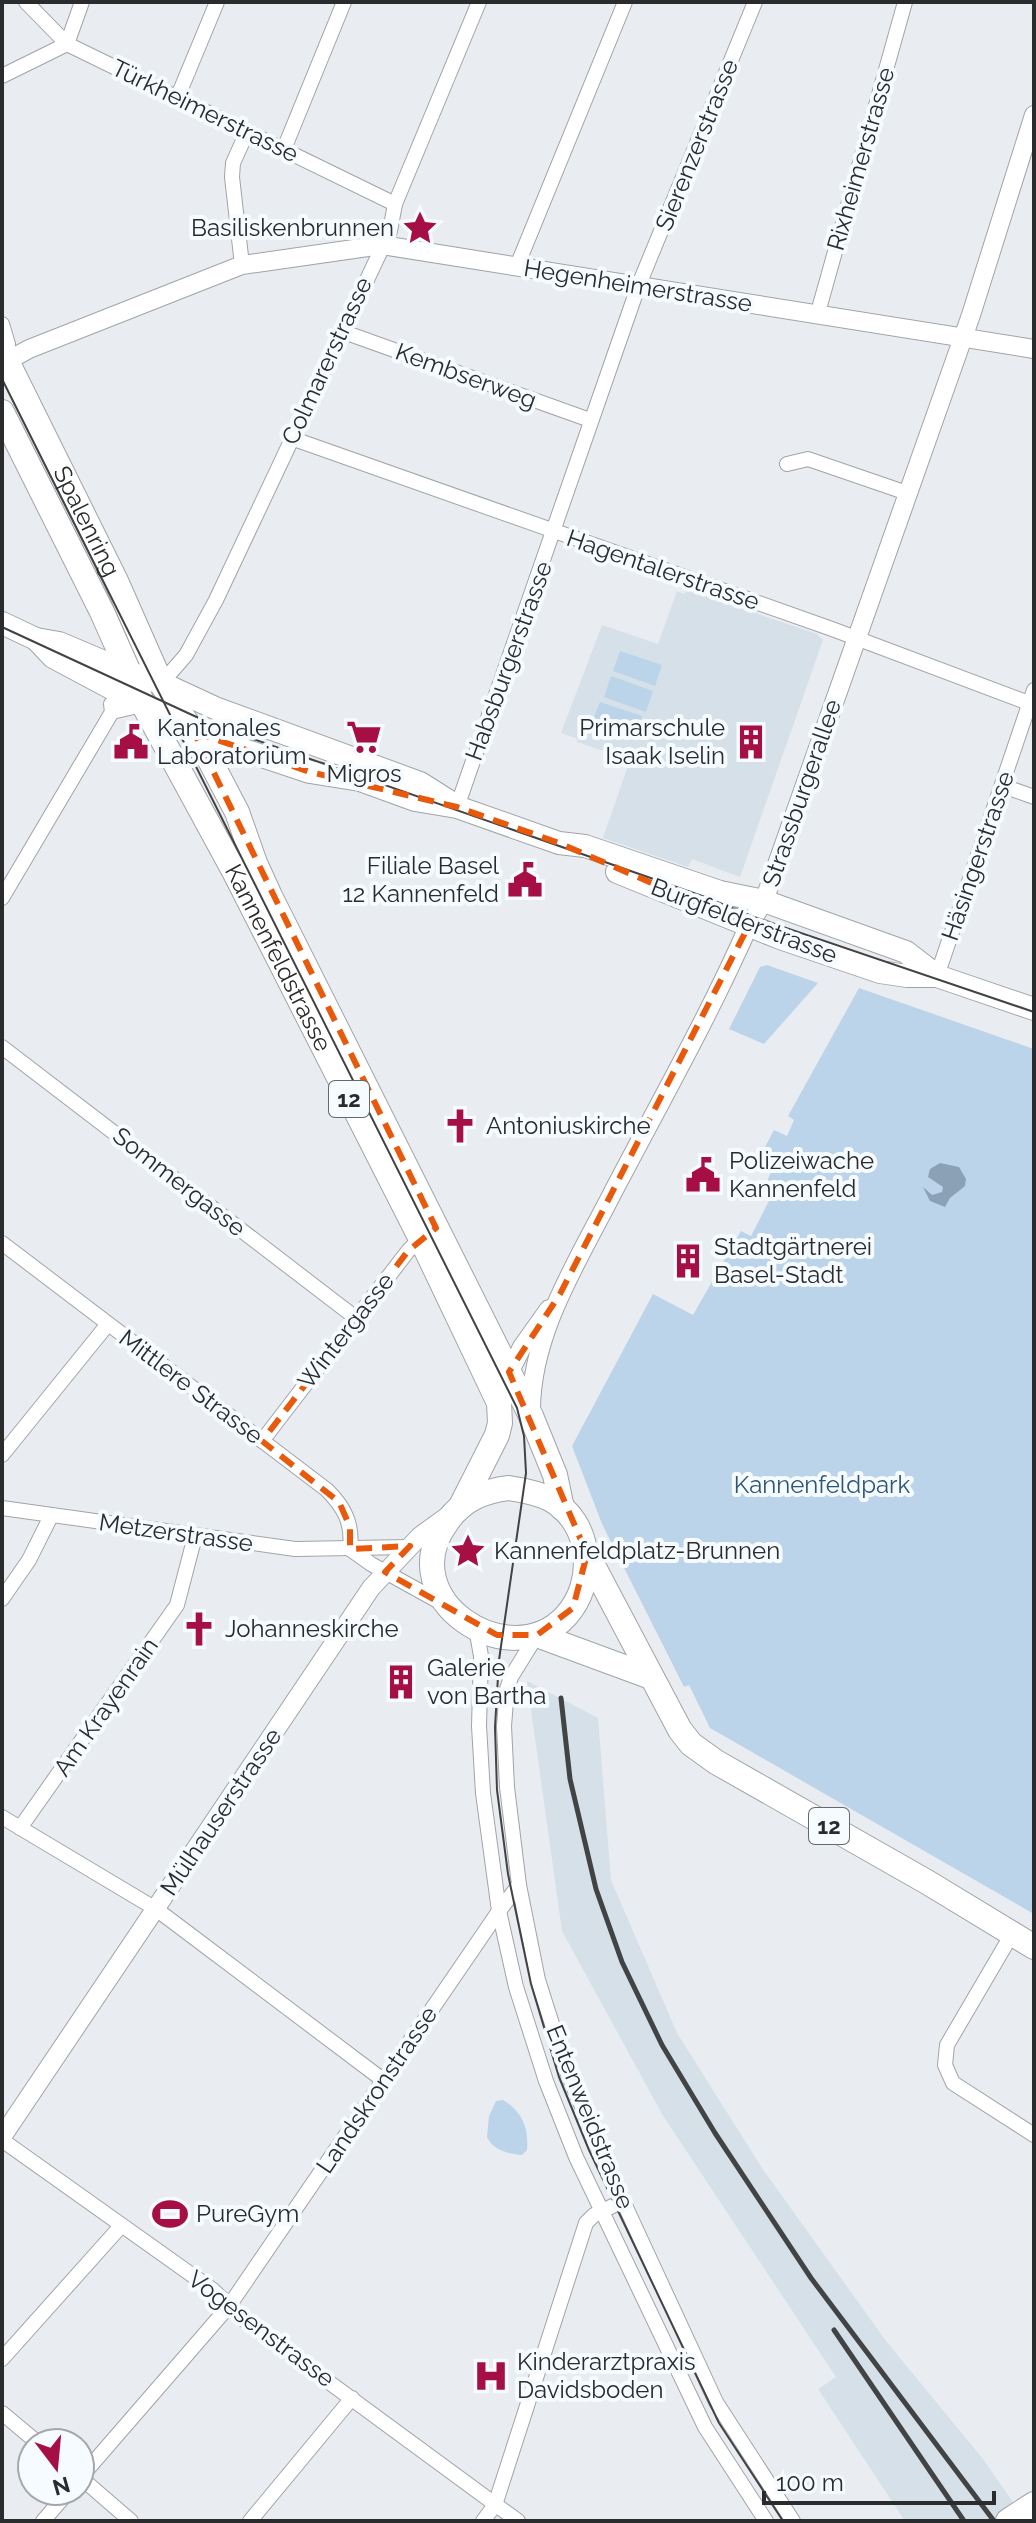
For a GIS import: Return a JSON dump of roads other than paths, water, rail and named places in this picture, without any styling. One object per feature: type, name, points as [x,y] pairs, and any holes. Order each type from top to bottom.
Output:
[{"type":"main road","name":"Spalenring","points":[[3,359],[116,581],[161,683]]},
{"type":"main road","name":"Spalenring","points":[[2,412],[130,673]]},
{"type":"main road","points":[[2,623],[36,639]]},
{"type":"main road","points":[[88,656],[104,649],[110,631]]},
{"type":"main road","name":"Burgfelderstrasse","points":[[36,639],[59,643],[215,708],[420,783],[457,807]]},
{"type":"main road","name":"Burgfelderstrasse","points":[[36,639],[53,657],[194,732],[310,772],[360,780],[415,800],[457,807],[559,843],[585,846],[720,892],[764,901],[906,952],[937,976]]},
{"type":"main road","name":"Kannenfeldstrasse","points":[[130,673],[143,704],[428,1233],[509,1372],[555,1475],[562,1508]]},
{"type":"main road","name":"Kannenfeldstrasse","points":[[161,683],[194,732],[237,812],[255,863],[428,1233],[499,1403]]},
{"type":"main road","name":"Burgfelderstrasse","points":[[559,843],[580,857],[749,925],[880,972],[937,976],[1034,1009]]},
{"type":"main road","points":[[499,1403],[497,1435],[461,1506],[440,1531],[431,1553],[433,1579],[445,1605],[476,1628],[502,1636],[537,1635],[651,1677]]},
{"type":"main road","points":[[461,1506],[483,1493],[509,1488],[539,1495],[562,1508],[579,1533],[587,1554],[584,1584],[573,1608],[558,1624],[537,1635]]},
{"type":"main road","name":"12","points":[[587,1554],[668,1711],[691,1744],[716,1762],[1034,1947]]},
{"type":"main road","points":[[1008,2521],[1034,2504]]},
{"type":"street","name":"Türkheimerstrasse","points":[[26,2],[67,44],[395,204]]},
{"type":"street","points":[[2,76],[67,44],[82,2]]},
{"type":"street","points":[[178,96],[217,2]]},
{"type":"street","points":[[284,149],[344,2]]},
{"type":"street","name":"Colmarerstrasse","points":[[143,704],[193,644],[390,231],[395,204],[479,2]]},
{"type":"street","points":[[517,266],[625,2]]},
{"type":"street","name":"Sierenzerstrasse","points":[[638,287],[755,2]]},
{"type":"street","name":"Rixheimerstrasse","points":[[817,316],[905,2]]},
{"type":"street","name":"Strassburgerallee","points":[[531,1416],[535,1363],[560,1294],[764,901],[962,339],[1034,115]]},
{"type":"street","points":[[242,265],[232,177],[233,163],[247,132]]},
{"type":"street","name":"Hegenheimerstrasse","points":[[3,359],[242,265],[382,245],[1034,349]]},
{"type":"street","name":"Habsburgerstrasse","points":[[457,807],[638,287]]},
{"type":"street","name":"Spalenring","points":[[2,324],[8,344],[3,359]]},
{"type":"street","name":"Kembserweg","points":[[341,331],[590,420]]},
{"type":"street","name":"Hagentalerstrasse","points":[[291,438],[1032,700]]},
{"type":"street","points":[[787,464],[808,459],[907,493]]},
{"type":"street","points":[[2,898],[112,712],[110,698],[101,682]]},
{"type":"street","name":"Häsingerstrasse","points":[[937,976],[1032,700]]},
{"type":"street","points":[[112,712],[143,704]]},
{"type":"street","points":[[1003,786],[1034,797]]},
{"type":"street","name":"Sommergasse","points":[[2,1047],[356,1318]]},
{"type":"street","name":"Wintergasse","points":[[262,1441],[356,1318],[428,1233]]},
{"type":"street","name":"Mittlere Strasse","points":[[2,1243],[339,1502],[350,1527],[350,1549]]},
{"type":"street","name":"Strassburgerallee","points":[[499,1403],[509,1372],[531,1333],[560,1294]]},
{"type":"street","points":[[2,1455],[108,1324]]},
{"type":"street","name":"Mülhauserstrasse","points":[[2,2138],[364,1598],[409,1547],[461,1506]]},
{"type":"street","name":"Metzerstrasse","points":[[2,1508],[295,1549],[409,1547]]},
{"type":"street","points":[[2,1599],[29,1560],[51,1516]]},
{"type":"street","name":"Am Krayenrain","points":[[20,1828],[177,1605],[195,1536]]},
{"type":"street","points":[[350,1549],[445,1605]]},
{"type":"street","name":"Entenweidstrasse","points":[[476,1628],[481,1656],[479,1726],[483,1793],[499,1911],[516,1987],[546,2081],[576,2157],[705,2427],[766,2521]]},
{"type":"street","name":"Entenweidstrasse","points":[[537,1635],[511,1677],[505,1703],[507,1787],[519,1885],[538,1980],[563,2061],[623,2201],[716,2402],[793,2521]]},
{"type":"street","points":[[2,1817],[156,1909],[383,2080]]},
{"type":"street","name":"Landskronstrasse","points":[[96,2460],[229,2306],[519,1885]]},
{"type":"street","points":[[1012,1934],[947,2045],[945,2065],[953,2083],[1034,2135]]},
{"type":"street","name":"Vogesenstrasse","points":[[2,2138],[213,2290],[243,2319],[518,2521]]},
{"type":"street","points":[[483,2521],[495,2505],[583,2229],[590,2218],[623,2201]]},
{"type":"street","points":[[2,2359],[121,2226]]},
{"type":"street","points":[[250,2521],[352,2398]]},
{"type":"street","points":[[2,2413],[19,2427]]},
{"type":"street","points":[[96,2491],[131,2521]]},
{"type":"tram line","points":[[2,379],[517,1408],[524,1436],[526,1473],[499,1660],[495,1727],[497,1790],[508,1874],[531,1984],[559,2077],[589,2150],[719,2423],[783,2521]]},
{"type":"tram line","points":[[2,627],[216,726],[705,897],[754,917],[1034,1012]]},
{"type":"railway","points":[[561,1698],[570,1779],[596,1889],[622,1962],[662,2045],[715,2133],[811,2278],[994,2521]]},
{"type":"railway","points":[[834,2330],[964,2521]]},
{"type":"place","name":"Basiliskenbrunnen","points":[[420,228]]},
{"type":"place","name":"Migros","points":[[364,737]]},
{"type":"place","name":"Kantonales Laboratorium","points":[[131,742]]},
{"type":"place","name":"Primarschule Isaak Iselin","points":[[751,742]]},
{"type":"place","name":"Filiale Basel 12 Kannenfeld","points":[[525,880]]},
{"type":"place","name":"Antoniuskirche","points":[[460,1126]]},
{"type":"place","name":"Polizeiwache Kannenfeld","points":[[703,1175]]},
{"type":"place","name":"Stadtgärtnerei Basel-Stadt","points":[[688,1261]]},
{"type":"place","name":"Kannenfeldplatz-Brunnen","points":[[468,1551]]},
{"type":"place","name":"Johanneskirche","points":[[199,1629]]},
{"type":"place","name":"Galerie von Bartha","points":[[401,1682]]},
{"type":"place","name":"PureGym","points":[[170,2214]]},
{"type":"place","name":"Kinderarztpraxis Davidsboden","points":[[491,2376]]},
{"type":"park label","name":"Kannenfeldpark","points":[[822,1485]]}]
